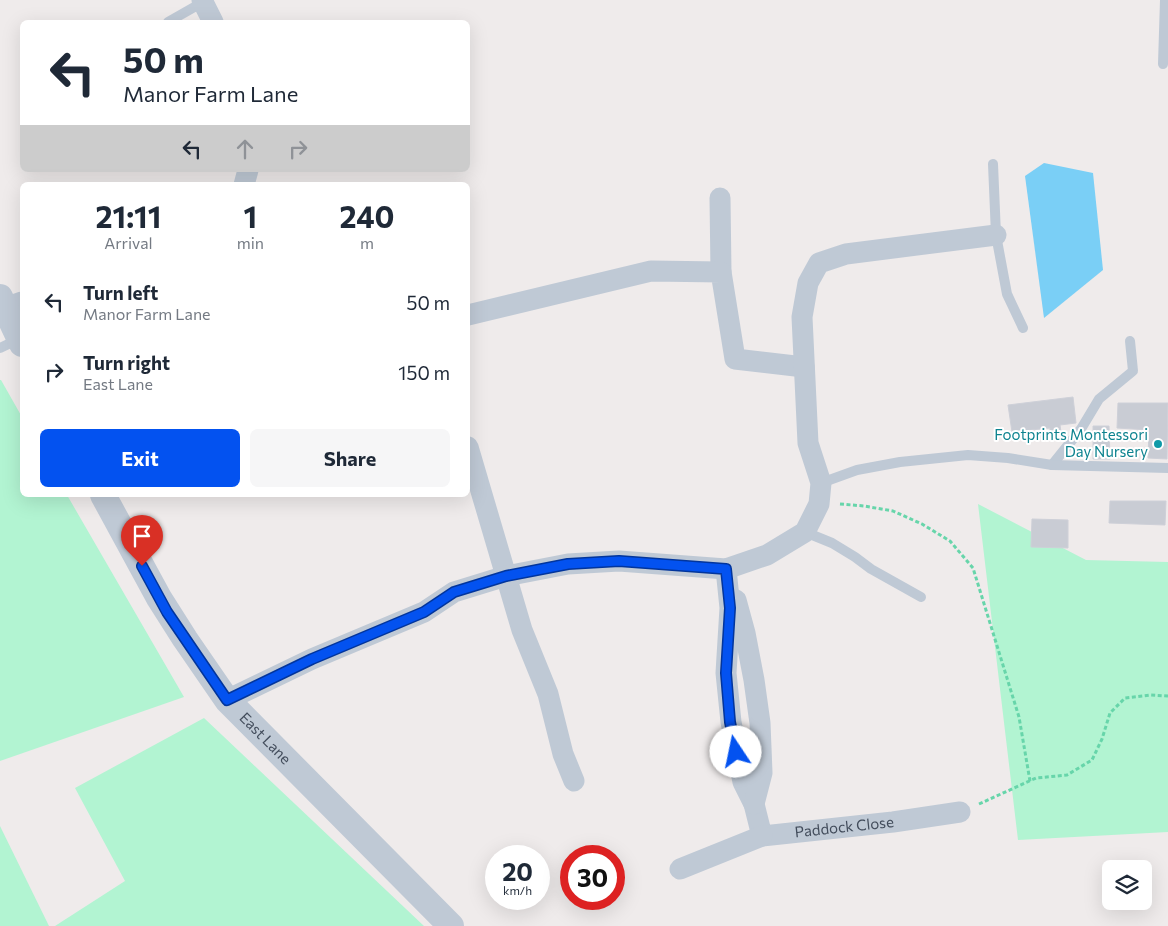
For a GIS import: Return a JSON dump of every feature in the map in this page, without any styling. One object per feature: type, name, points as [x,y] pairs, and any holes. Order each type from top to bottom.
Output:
[{"type":"street","points":[[203,1],[212,20]]},
{"type":"street","points":[[720,198],[722,272],[736,359],[804,367]]},
{"type":"street","points":[[227,700],[312,659],[424,612],[454,592],[506,576],[568,564],[619,561],[726,569],[767,555],[805,532],[819,504],[821,483],[808,443],[802,317],[808,283],[818,263],[846,254],[996,235]]},
{"type":"street","points":[[470,315],[651,271],[722,272]]},
{"type":"street","points":[[9,302],[14,344]]},
{"type":"street","points":[[470,454],[522,630],[548,694],[563,754],[574,781]]},
{"type":"street","name":"East Lane","points":[[104,497],[159,598],[227,700],[451,926]]},
{"type":"street","points":[[726,569],[730,608],[726,673],[730,722],[742,782],[754,804],[762,836]]},
{"type":"street","points":[[726,569],[745,633],[760,723],[762,773],[754,804]]},
{"type":"street","name":"Paddock Close","points":[[680,869],[762,836],[893,822],[960,812]]},
{"type":"lane","points":[[1163,64],[1166,0]]},
{"type":"lane","points":[[171,20],[203,1]]},
{"type":"lane","points":[[993,164],[996,235],[1007,294],[1023,328]]},
{"type":"lane","points":[[1052,465],[1081,429],[1099,399],[1132,371],[1130,341]]},
{"type":"lane","points":[[821,483],[857,470],[900,462],[968,455],[1008,458],[1052,465],[1168,468]]},
{"type":"lane","points":[[805,532],[832,543],[855,556],[871,569],[921,597]]},
{"type":"path","points":[[819,504],[836,503],[893,511],[922,524],[950,541],[973,568],[1018,717],[1030,781]]},
{"type":"path","points":[[960,812],[1036,778],[1067,775],[1092,760],[1102,739],[1110,713],[1125,698],[1151,695],[1168,696]]},
{"type":"green space","points":[[1,380],[20,413],[20,497],[68,497],[184,697],[0,761]]},
{"type":"green space","points":[[978,504],[1086,560],[1168,562],[1168,832],[1018,840]]},
{"type":"green space","points":[[204,718],[424,926],[55,926],[125,881],[75,788]]},
{"type":"green space","points":[[0,826],[49,926],[0,926]]},
{"type":"water","points":[[1044,163],[1093,173],[1103,270],[1044,318],[1025,176]]},
{"type":"building","points":[[1073,397],[1076,423],[1060,425],[1061,432],[1050,434],[1050,428],[1012,432],[1008,405]]},
{"type":"building","name":"Footprints Montessori Day Nursery","points":[[1118,403],[1168,403],[1167,459],[1148,458],[1149,430],[1117,428]]},
{"type":"building","points":[[1093,426],[1109,426],[1110,459],[1093,459]]},
{"type":"building","points":[[1110,501],[1166,501],[1165,525],[1109,523]]},
{"type":"building","points":[[1032,519],[1068,520],[1068,548],[1031,547]]},
{"type":"place","name":"Footprints Montessori Day Nursery","points":[[1158,444]]},
{"type":"route","points":[[142,566],[167,612],[227,700],[312,659],[424,612],[454,592],[506,576],[568,564],[619,561],[726,569],[730,608],[726,673],[730,722],[736,752]]}]
